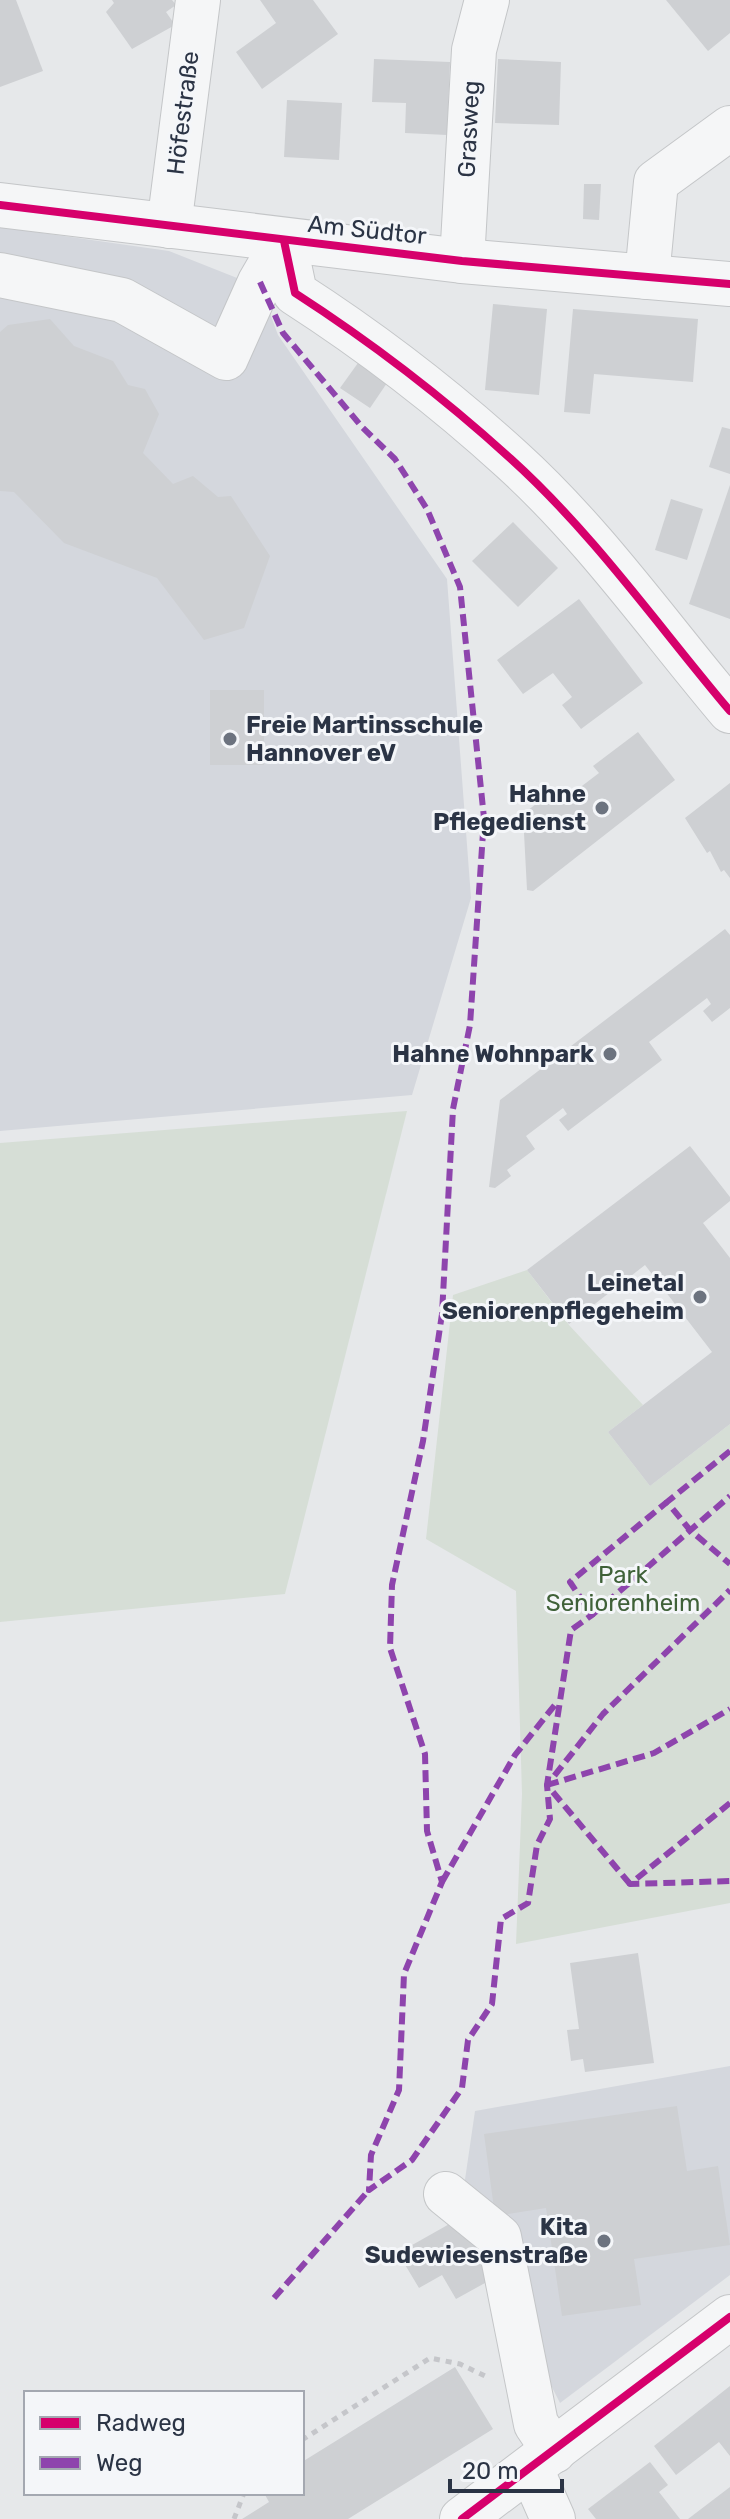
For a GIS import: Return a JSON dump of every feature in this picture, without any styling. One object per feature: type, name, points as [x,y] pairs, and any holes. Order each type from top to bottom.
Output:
[{"type":"street","name":"Höfestraße","points":[[169,226],[198,0]]},
{"type":"street","name":"Grasweg","points":[[462,261],[474,50],[487,0]]},
{"type":"street","points":[[647,277],[656,182],[730,128]]},
{"type":"street","name":"Am Südtor","points":[[0,205],[462,261],[730,284]]},
{"type":"street","points":[[0,275],[122,300],[226,358],[260,282],[284,241]]},
{"type":"street","points":[[284,241],[295,293],[407,372],[513,460],[567,517],[730,711]]},
{"type":"street","points":[[446,2194],[499,2237],[526,2362],[553,2519]]},
{"type":"street","points":[[462,2519],[730,2317]]},
{"type":"path","points":[[304,2439],[430,2358],[460,2364],[482,2377],[526,2362]]},
{"type":"path","points":[[234,2519],[243,2495]]},
{"type":"shaded area","name":"Freie Martinsschule Hannover eV","points":[[0,227],[169,251],[260,287],[278,335],[447,579],[471,898],[412,1095],[0,1131]]},
{"type":"shaded area","name":"Kita Sudewiesenstraße","points":[[730,2066],[730,2275],[560,2403],[461,2207],[475,2111]]},
{"type":"green space","points":[[407,1111],[285,1594],[0,1622],[0,1143]]},
{"type":"green space","name":"Park Seniorenheim","points":[[527,1270],[569,1325],[643,1405],[608,1432],[650,1486],[730,1424],[730,1903],[516,1944],[522,1794],[516,1591],[426,1539],[453,1295]]},
{"type":"building","points":[[0,0],[16,0],[43,71],[0,87]]},
{"type":"building","points":[[112,0],[172,0],[176,5],[166,12],[175,25],[132,49],[106,12],[114,3]]},
{"type":"building","points":[[260,0],[313,0],[338,34],[262,89],[236,52],[276,23]]},
{"type":"building","points":[[666,0],[730,0],[730,33],[708,51]]},
{"type":"building","points":[[374,59],[450,62],[447,135],[405,133],[406,103],[372,102]]},
{"type":"building","points":[[498,59],[561,62],[559,125],[495,123]]},
{"type":"building","points":[[287,100],[342,103],[339,160],[284,157]]},
{"type":"building","points":[[584,184],[601,184],[599,220],[583,219]]},
{"type":"building","points":[[493,304],[547,309],[539,395],[485,390]]},
{"type":"building","points":[[573,309],[698,319],[693,382],[594,374],[590,414],[564,412]]},
{"type":"building","points":[[50,319],[74,346],[113,361],[128,385],[145,389],[159,414],[143,453],[173,484],[193,476],[218,497],[231,496],[270,556],[244,628],[204,640],[157,578],[64,543],[14,492],[0,491],[0,332],[8,325]]},
{"type":"building","points":[[358,363],[387,383],[370,408],[340,388]]},
{"type":"building","points":[[722,427],[730,429],[730,474],[709,467]]},
{"type":"building","points":[[730,485],[730,619],[689,604]]},
{"type":"building","points":[[671,499],[703,509],[687,560],[655,550]]},
{"type":"building","points":[[513,522],[558,568],[518,607],[472,561]]},
{"type":"building","points":[[579,599],[643,683],[581,729],[562,705],[572,697],[553,673],[523,694],[497,660]]},
{"type":"building","points":[[210,690],[264,690],[264,765],[210,765]]},
{"type":"building","name":"Hahne Pflegedienst","points":[[638,732],[675,780],[533,891],[527,890],[523,814],[549,794],[557,805],[599,773],[593,766]]},
{"type":"building","points":[[730,783],[730,878],[724,870],[721,872],[710,851],[707,853],[685,818]]},
{"type":"building","name":"Hahne Wohnpark","points":[[725,929],[730,935],[730,1008],[712,1022],[703,1011],[711,1004],[707,998],[649,1042],[662,1060],[568,1131],[559,1120],[567,1114],[563,1108],[526,1136],[535,1149],[507,1170],[511,1176],[495,1188],[489,1187],[500,1100]]},
{"type":"building","name":"Leinetal Seniorenpflegeheim","points":[[690,1146],[730,1197],[730,1201],[703,1223],[730,1258],[730,1424],[650,1486],[608,1432],[712,1352],[645,1265],[569,1324],[527,1270]]},
{"type":"building","points":[[638,1953],[654,2063],[585,2072],[583,2059],[571,2061],[567,2030],[579,2029],[570,1963]]},
{"type":"building","points":[[677,2106],[687,2171],[718,2166],[730,2245],[634,2259],[641,2305],[562,2316],[546,2208],[495,2216],[484,2134]]},
{"type":"building","points":[[460,2218],[494,2278],[456,2299],[442,2275],[419,2288],[398,2253]]},
{"type":"building","points":[[455,2367],[493,2429],[348,2519],[242,2519],[269,2502],[265,2495],[304,2495],[304,2461]]},
{"type":"building","points":[[730,2386],[730,2456],[719,2442],[676,2475],[654,2446]]},
{"type":"building","points":[[650,2462],[668,2485],[659,2492],[680,2519],[596,2519],[588,2509]]},
{"type":"building","points":[[730,2487],[730,2519],[688,2519]]},
{"type":"marked path","points":[[260,282],[283,333],[362,427],[395,459],[427,509],[460,587],[484,818],[470,1025],[453,1109],[442,1314],[423,1441],[392,1585],[390,1648],[425,1754],[427,1831],[442,1882],[404,1974],[399,2090],[371,2155],[369,2190],[412,2160],[462,2088],[468,2040],[492,2004],[501,1919],[528,1903],[537,1845],[550,1819],[547,1785],[603,1714],[730,1590]]},
{"type":"marked path","points":[[730,1451],[667,1502],[690,1530],[730,1564]]},
{"type":"marked path","points":[[592,1615],[730,1496]]},
{"type":"marked path","points":[[630,1884],[547,1785],[571,1630],[592,1615],[570,1582],[667,1502]]},
{"type":"marked path","points":[[442,1882],[515,1755],[558,1701]]},
{"type":"marked path","points":[[547,1785],[654,1753],[730,1709]]},
{"type":"marked path","points":[[730,1803],[630,1884],[730,1881]]},
{"type":"marked path","points":[[274,2298],[369,2190]]},
{"type":"cycle path","points":[[0,205],[462,261],[730,284]]},
{"type":"cycle path","points":[[284,241],[295,293],[379,351],[511,459],[598,549],[730,711]]},
{"type":"cycle path","points":[[462,2519],[730,2317]]},
{"type":"place","name":"Freie Martinsschule Hannover eV","points":[[230,739]]},
{"type":"place","name":"Hahne Pflegedienst","points":[[602,808]]},
{"type":"place","name":"Hahne Wohnpark","points":[[610,1054]]},
{"type":"place","name":"Leinetal Seniorenpflegeheim","points":[[700,1297]]},
{"type":"place","name":"Kita Sudewiesenstraße","points":[[604,2241]]}]
